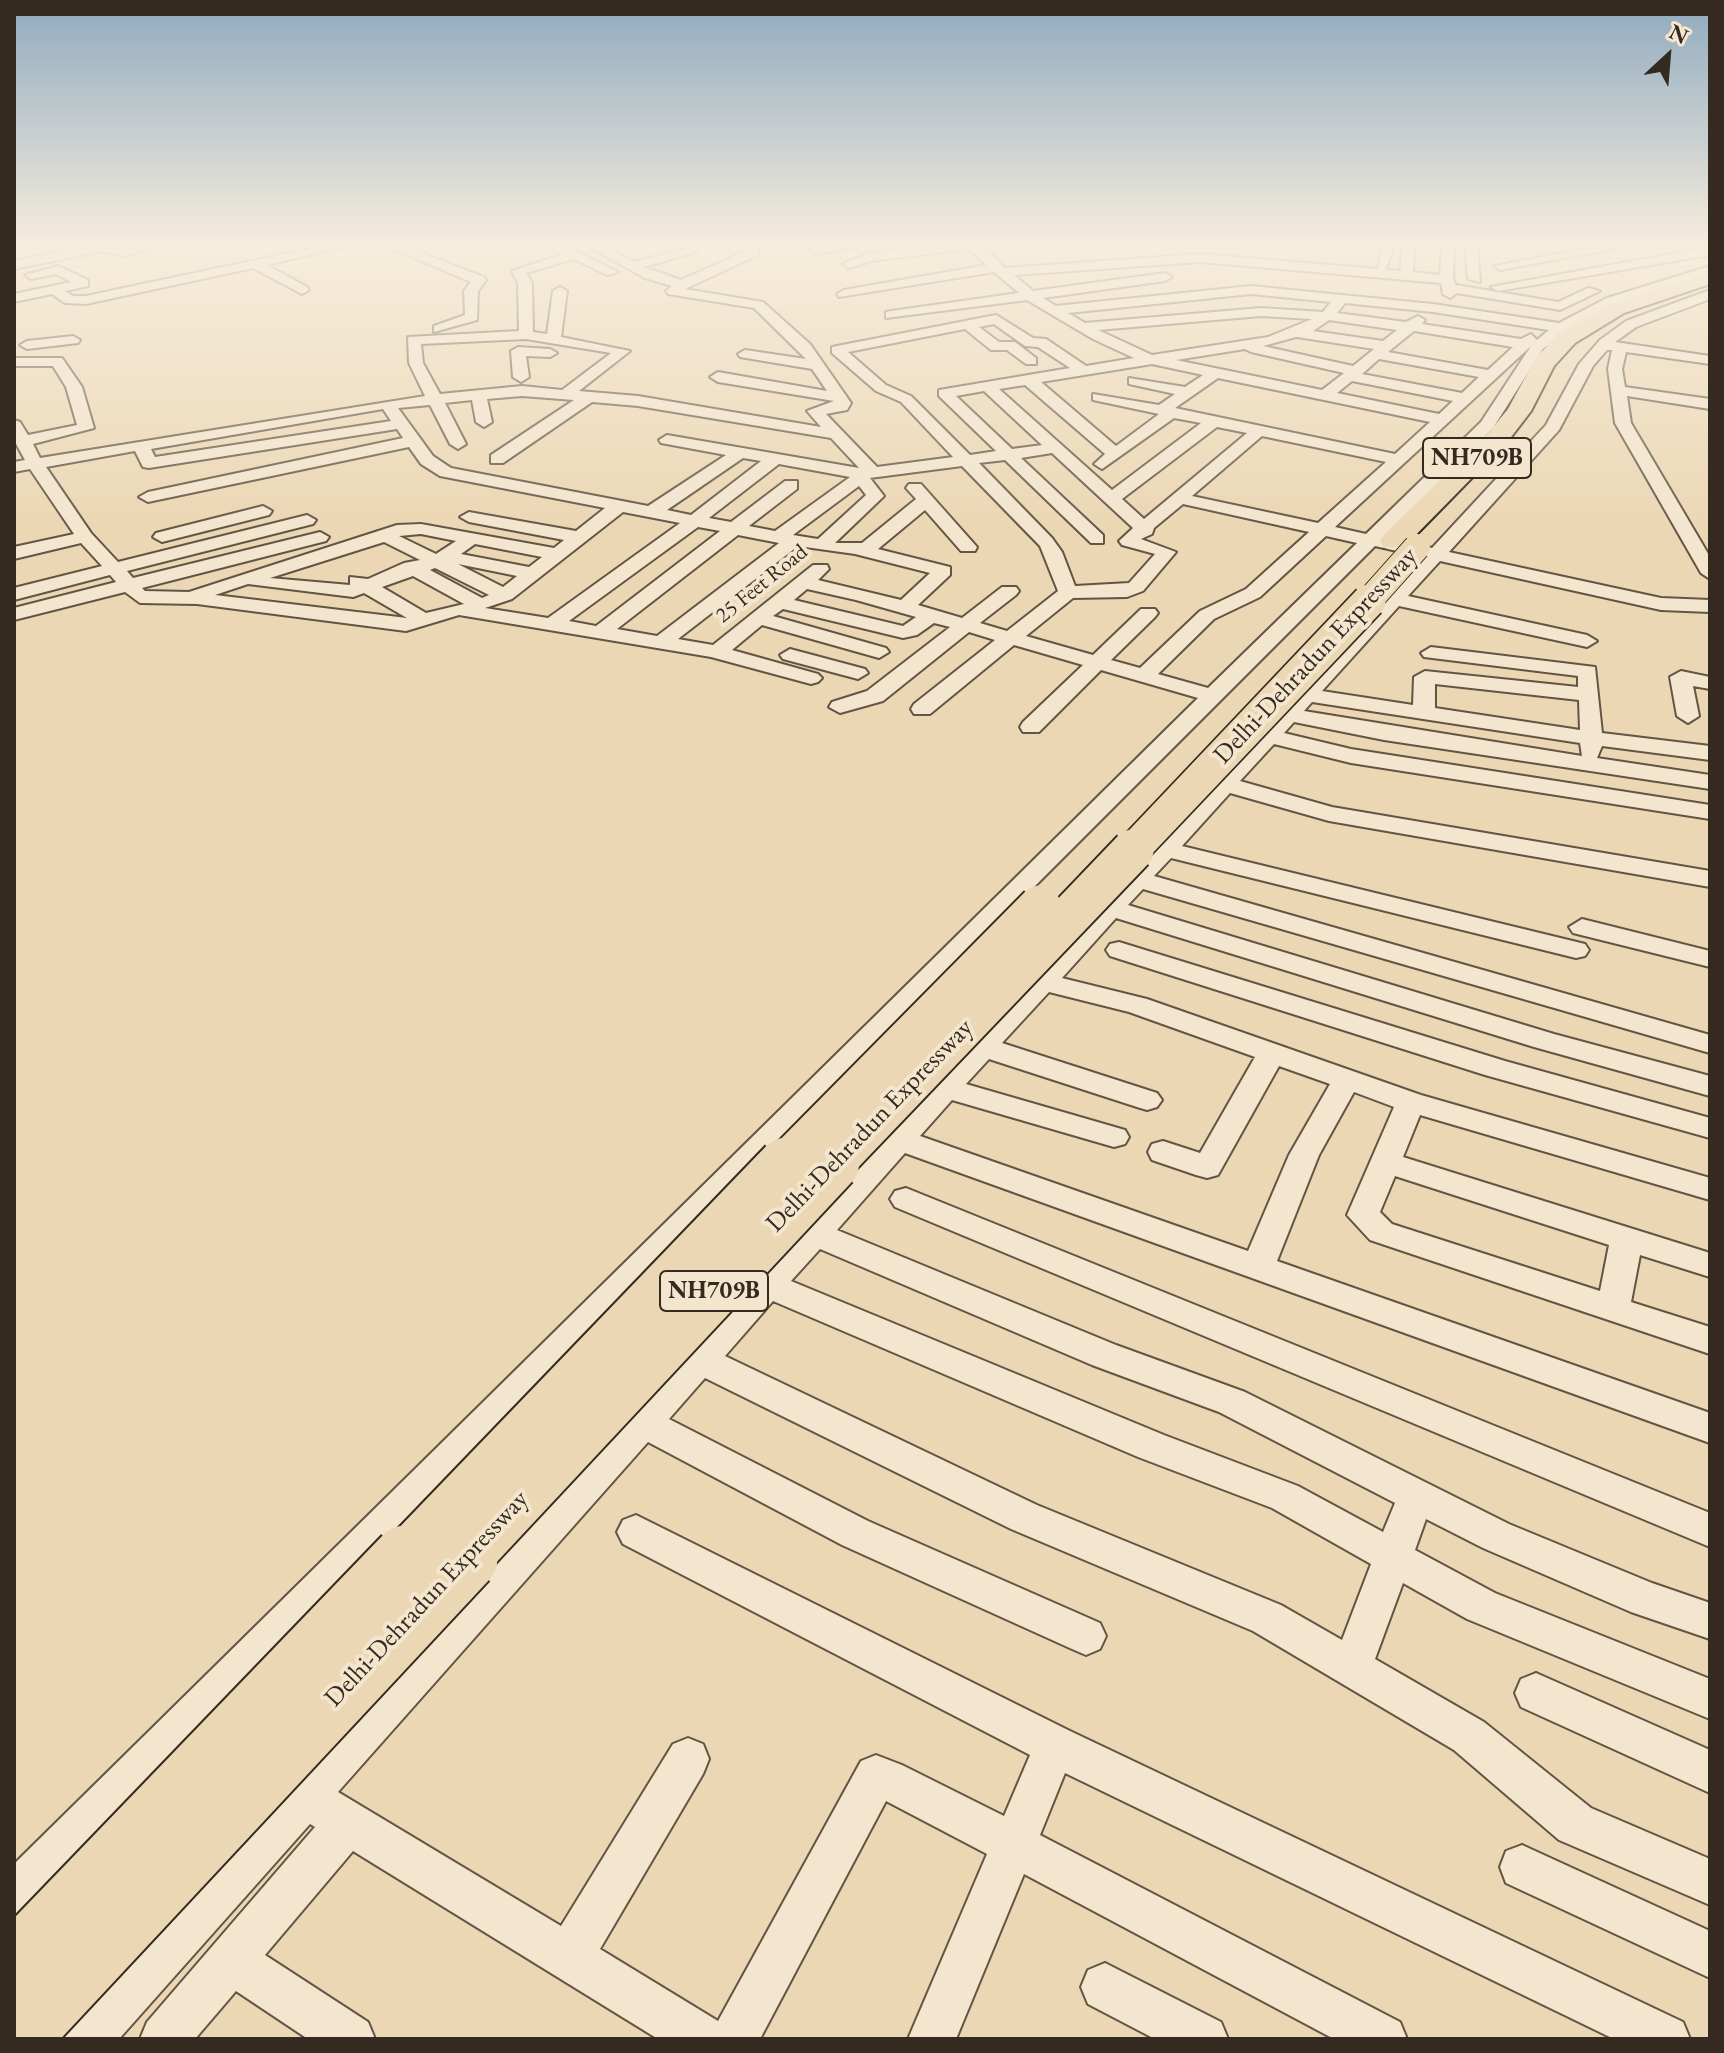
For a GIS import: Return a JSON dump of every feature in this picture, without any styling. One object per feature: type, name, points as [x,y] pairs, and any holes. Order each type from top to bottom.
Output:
[{"type":"highway","name":"Delhi-Dehradun Expressway","points":[[14,1965],[792,1157],[1293,650],[1499,436],[1519,411],[1544,363],[1567,340]]},
{"type":"highway","name":"Delhi-Dehradun Expressway","points":[[16,2039],[825,1172],[1307,668],[1520,440],[1540,414],[1564,366],[1577,349],[1591,340]]},
{"type":"street","points":[[14,346],[73,340]]},
{"type":"street","points":[[417,340],[413,340],[416,363],[458,444]]},
{"type":"street","points":[[567,393],[623,351],[568,340]]},
{"type":"street","points":[[797,340],[805,347],[841,407],[817,409],[817,413]]},
{"type":"street","points":[[886,340],[837,350],[881,388],[906,399],[1046,542],[1068,592]]},
{"type":"street","points":[[987,340],[996,347],[1010,345],[1050,376]]},
{"type":"street","points":[[1025,340],[1030,343],[1041,342],[1076,372],[1098,397],[1144,433]]},
{"type":"street","points":[[1114,340],[1156,358],[1214,374],[1346,379],[1392,340]]},
{"type":"street","points":[[1132,340],[1156,358]]},
{"type":"street","points":[[1170,340],[1191,353],[1346,379],[1462,404]]},
{"type":"street","points":[[1203,340],[1217,349]]},
{"type":"street","points":[[1232,340],[1346,379],[1462,404]]},
{"type":"street","points":[[1097,539],[944,393],[1274,340]]},
{"type":"street","points":[[1447,340],[1497,369]]},
{"type":"street","points":[[1145,675],[1207,615],[1253,593],[1530,340]]},
{"type":"street","points":[[14,1896],[416,1488],[1487,425],[1538,346],[1538,340]]},
{"type":"street","points":[[87,2039],[306,1797],[721,1370],[787,1293],[923,1148],[964,1094],[1007,1055],[1063,988],[1132,915],[1137,879],[1553,427],[1586,364],[1636,340]]},
{"type":"street","points":[[1623,348],[1710,360]]},
{"type":"street","points":[[1623,348],[1618,390],[1623,423],[1710,573]]},
{"type":"street","points":[[521,377],[518,352],[523,349],[610,362]]},
{"type":"street","points":[[745,354],[816,365]]},
{"type":"street","points":[[14,362],[57,361],[74,387],[86,428],[18,433],[50,490],[85,537],[140,597],[184,597],[406,625],[505,595],[622,504]]},
{"type":"street","points":[[734,367],[825,380]]},
{"type":"street","points":[[1084,474],[1144,433],[1177,400],[1214,374]]},
{"type":"street","points":[[718,377],[837,397]]},
{"type":"street","points":[[1029,380],[1116,454]]},
{"type":"street","points":[[1134,381],[1214,421],[1400,460]]},
{"type":"street","points":[[986,385],[1111,499],[1138,535]]},
{"type":"street","points":[[634,387],[817,413],[870,467],[661,642]]},
{"type":"street","points":[[1618,390],[1710,404]]},
{"type":"street","points":[[14,467],[387,404],[537,391],[592,395],[835,434]]},
{"type":"street","points":[[1119,393],[1177,400],[1417,445]]},
{"type":"street","points":[[479,395],[484,422]]},
{"type":"street","points":[[497,459],[592,395]]},
{"type":"street","points":[[1098,397],[1177,400],[1238,395]]},
{"type":"street","points":[[387,404],[427,460],[454,475],[622,504],[943,571],[905,607]]},
{"type":"street","points":[[1111,499],[1214,421]]},
{"type":"street","points":[[1371,422],[1432,432]]},
{"type":"street","points":[[140,444],[146,461],[153,463],[401,424]]},
{"type":"street","points":[[922,709],[1068,592],[1127,591],[1136,587],[1167,552],[1127,544],[1260,430]]},
{"type":"street","points":[[854,454],[664,432],[740,453],[861,476],[1056,448]]},
{"type":"street","points":[[280,482],[418,447]]},
{"type":"street","points":[[148,497],[418,447]]},
{"type":"street","points":[[653,511],[740,453]]},
{"type":"street","points":[[552,624],[662,546],[775,459]]},
{"type":"street","points":[[898,469],[968,547]]},
{"type":"street","points":[[839,548],[875,496],[861,476]]},
{"type":"street","points":[[602,631],[791,485]]},
{"type":"street","points":[[1179,498],[1661,604],[1710,606]]},
{"type":"street","points":[[839,548],[872,545],[926,500]]},
{"type":"street","points":[[14,594],[263,511]]},
{"type":"street","points":[[469,517],[579,537]]},
{"type":"street","points":[[14,574],[106,561],[307,520]]},
{"type":"street","points":[[1684,530],[1710,523]]},
{"type":"street","points":[[14,614],[128,585],[343,541],[365,542],[411,529],[556,554]]},
{"type":"street","points":[[1046,542],[1138,535]]},
{"type":"street","points":[[385,536],[442,558],[505,595]]},
{"type":"street","points":[[14,553],[85,537]]},
{"type":"street","points":[[237,581],[348,591],[442,558],[471,539]]},
{"type":"street","points":[[184,597],[314,558],[343,541]]},
{"type":"street","points":[[343,541],[390,578],[454,610],[661,642],[722,645],[858,673]]},
{"type":"street","points":[[365,542],[478,604]]},
{"type":"street","name":"25 Feet Road","points":[[722,645],[806,583],[839,548]]},
{"type":"street","points":[[314,558],[424,620]]},
{"type":"street","points":[[442,558],[533,573]]},
{"type":"street","points":[[806,583],[905,607],[1213,696]]},
{"type":"street","points":[[840,707],[875,696],[1009,591]]},
{"type":"street","points":[[1395,599],[1587,641]]},
{"type":"street","points":[[780,602],[907,632],[932,615]]},
{"type":"street","points":[[1031,727],[1102,662],[1148,613]]},
{"type":"street","points":[[758,618],[879,652]]},
{"type":"street","points":[[722,645],[811,678]]},
{"type":"street","points":[[1431,653],[1588,671],[1591,764]]},
{"type":"street","points":[[1424,713],[1425,677],[1590,695]]},
{"type":"street","points":[[1688,716],[1681,677],[1710,683]]},
{"type":"street","points":[[1288,715],[1424,713],[1710,753]]},
{"type":"street","points":[[1288,715],[1384,733],[1710,782]]},
{"type":"street","points":[[1288,715],[1351,756],[1710,812]]},
{"type":"street","points":[[1224,784],[1329,814],[1710,879]]},
{"type":"street","points":[[1165,849],[1579,939],[1710,959]]},
{"type":"street","points":[[1137,879],[1710,1044]]},
{"type":"street","points":[[1132,915],[1544,1041],[1710,1086]]},
{"type":"street","points":[[1119,950],[1495,1068],[1710,1128]]},
{"type":"street","points":[[1063,988],[1137,1005],[1411,1102],[1710,1189]]},
{"type":"street","points":[[1163,1152],[1207,1167],[1272,1053]]},
{"type":"street","points":[[1007,1055],[1147,1100]]},
{"type":"street","points":[[1257,1269],[1304,1155],[1347,1079]]},
{"type":"street","points":[[964,1094],[1114,1137]]},
{"type":"street","points":[[1411,1102],[1363,1215],[1381,1232],[1710,1341]]},
{"type":"street","points":[[923,1148],[1710,1428]]},
{"type":"street","points":[[1385,1162],[1710,1265]]},
{"type":"street","points":[[906,1199],[1710,1530]]},
{"type":"street","points":[[1613,1309],[1627,1238]]},
{"type":"street","points":[[834,1242],[1104,1355],[1232,1402],[1510,1542],[1645,1599],[1710,1621]]},
{"type":"street","points":[[787,1293],[1151,1446],[1285,1497],[1481,1606],[1710,1699]]},
{"type":"street","points":[[721,1370],[1024,1517],[1267,1618],[1469,1736],[1575,1824],[1710,1882]]},
{"type":"street","points":[[662,1432],[855,1533],[1086,1636]]},
{"type":"street","points":[[1352,1667],[1416,1496]]},
{"type":"street","points":[[636,1532],[1055,1746],[1666,2039]]},
{"type":"street","points":[[1536,1693],[1710,1772]]},
{"type":"street","points":[[932,2039],[1055,1746]]},
{"type":"street","points":[[569,1957],[688,1759]]},
{"type":"street","points":[[734,2039],[876,1776],[902,1786],[1383,2039]]},
{"type":"street","points":[[306,1797],[703,2039]]},
{"type":"street","points":[[178,2035],[231,1960],[348,1822]]},
{"type":"street","points":[[1522,1867],[1710,1955]]},
{"type":"street","points":[[231,1960],[351,2039]]},
{"type":"street","points":[[1105,1987],[1183,2034]]}]
